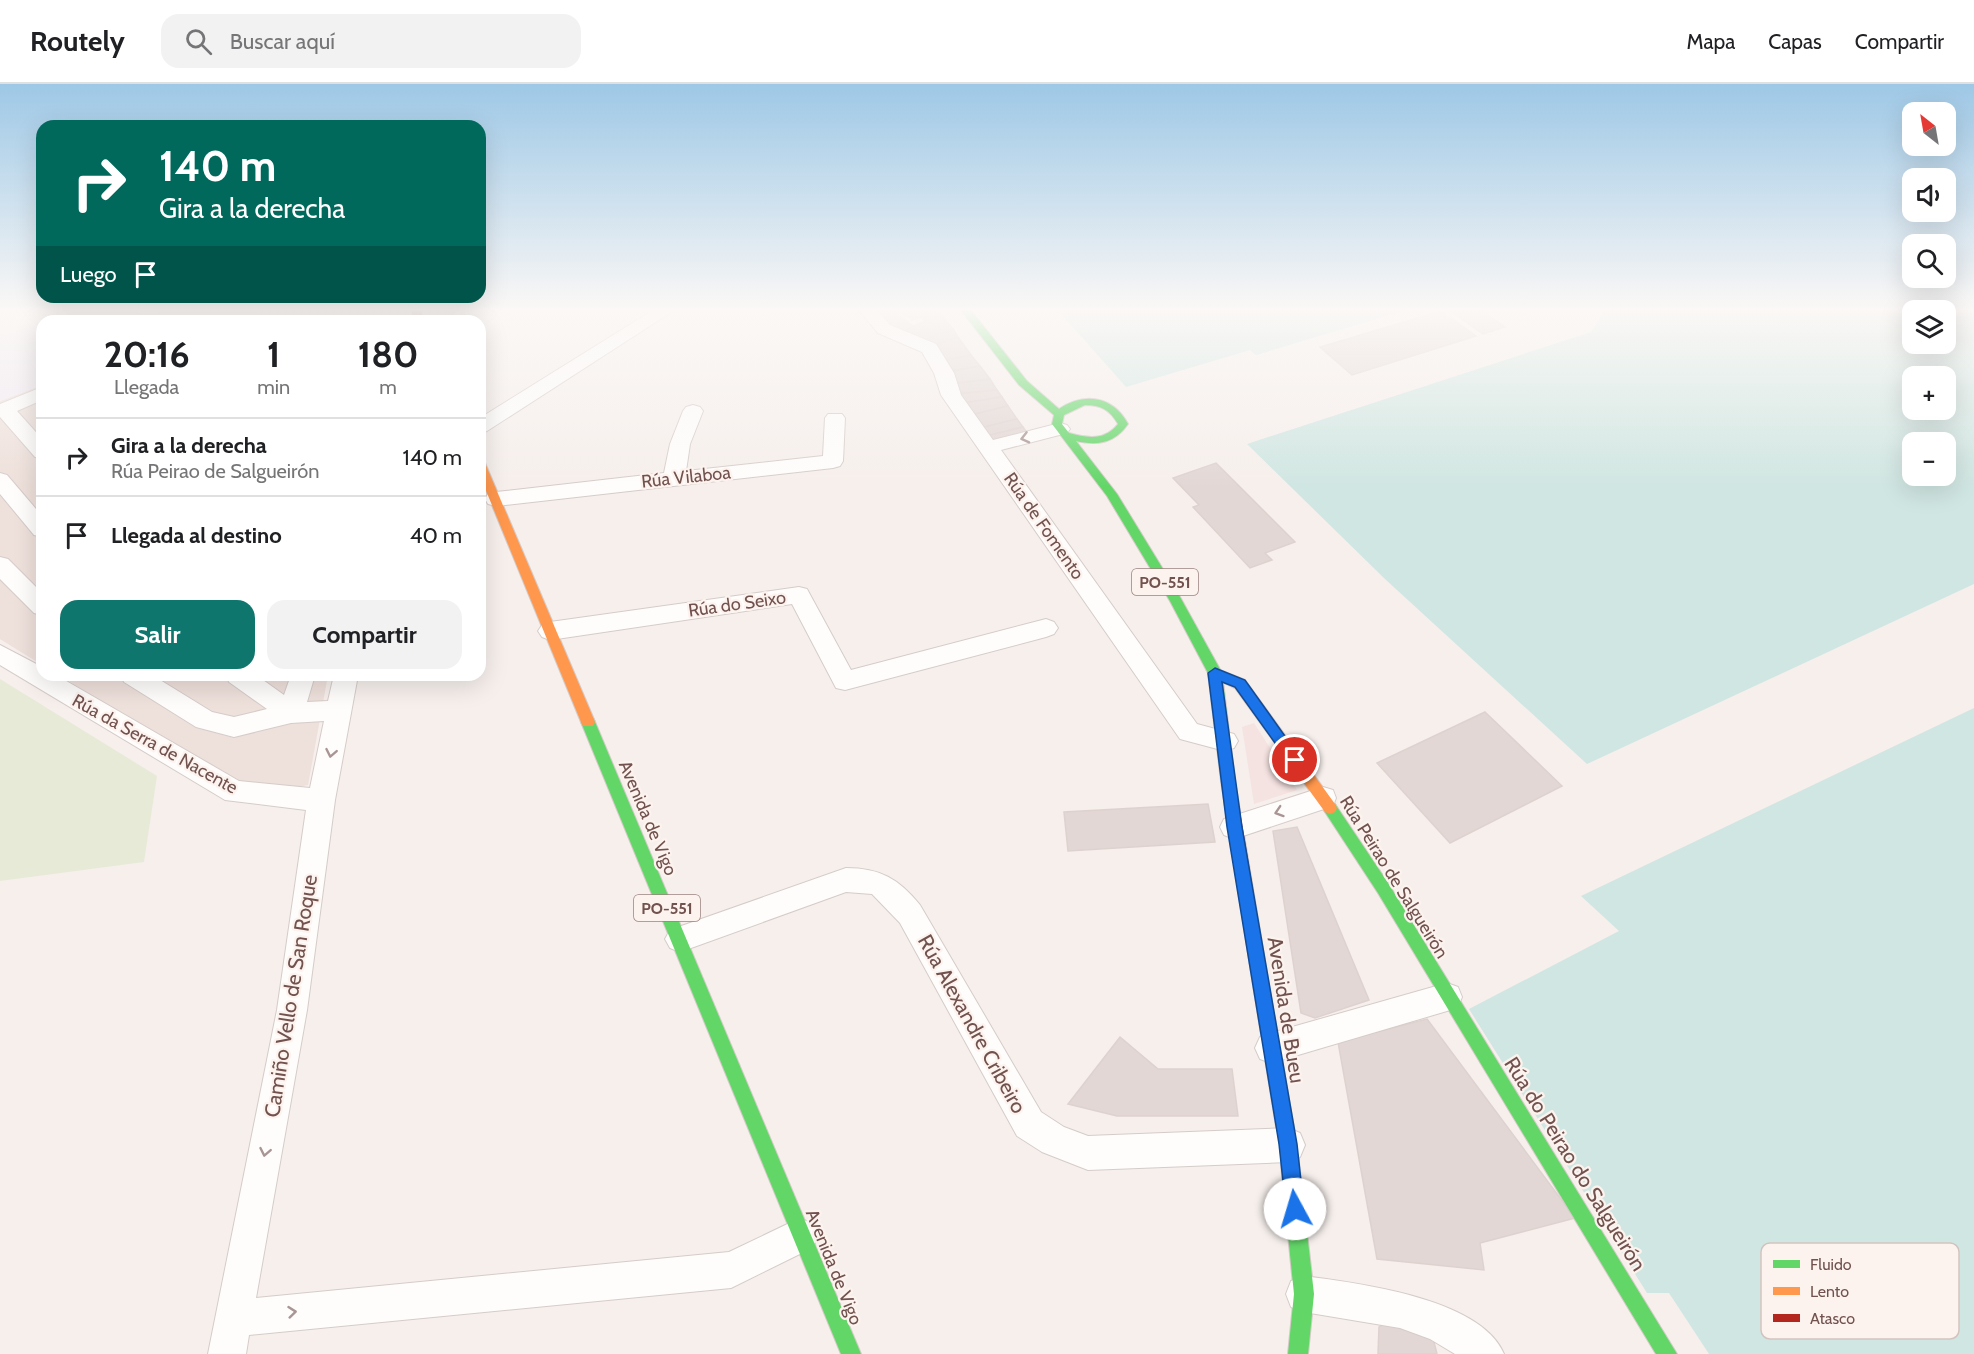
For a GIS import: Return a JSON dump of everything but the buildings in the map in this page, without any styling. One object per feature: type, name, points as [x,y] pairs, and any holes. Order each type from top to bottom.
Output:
[{"type":"main road","name":"PO-551","points":[[1013,368],[1023,383],[1062,426],[1111,494],[1176,600],[1215,673]]},
{"type":"main road","name":"PO-551","points":[[1016,372],[1050,387]]},
{"type":"main road","points":[[1070,395],[1086,401],[1105,404],[1113,408],[1122,418],[1121,429],[1102,451],[1078,439],[1062,426],[1074,403],[1086,401]]},
{"type":"main road","name":"PO-551","points":[[1102,451],[1111,494]]},
{"type":"main road","name":"Avenida de Vigo","points":[[486,476],[851,1354]]},
{"type":"main road","name":"Avenida de Bueu","points":[[1215,673],[1234,827],[1288,1144],[1304,1294],[1298,1354]]},
{"type":"main road","name":"Rúa Peirao de Salgueirón","points":[[1215,673],[1240,684],[1323,798],[1383,888],[1447,997]]},
{"type":"main road","name":"Rúa do Peirao do Salgueirón","points":[[1447,997],[1667,1354]]},
{"type":"street","points":[[486,423],[573,368]]},
{"type":"street","name":"Rúa de Fomento","points":[[941,368],[951,395],[1189,732],[1225,741]]},
{"type":"street","points":[[36,396],[2,410],[36,446]]},
{"type":"street","points":[[674,478],[680,444],[693,411]]},
{"type":"street","name":"Rúa Vilaboa","points":[[496,499],[833,461],[835,418]]},
{"type":"street","points":[[989,447],[1062,426]]},
{"type":"street","points":[[0,480],[36,523]]},
{"type":"street","points":[[0,565],[36,601]]},
{"type":"street","name":"Rúa do Seixo","points":[[550,631],[799,595],[845,681],[1046,628]]},
{"type":"street","name":"Rúa da Serra de Nacente","points":[[0,654],[36,675]]},
{"type":"street","name":"Rúa da Serra de Nacente","points":[[46,681],[234,792],[321,800]]},
{"type":"street","points":[[143,681],[205,720],[234,727],[291,713],[339,710]]},
{"type":"street","points":[[246,681],[291,713]]},
{"type":"street","points":[[291,713],[301,681]]},
{"type":"street","name":"Camiño Vello de San Roque","points":[[345,681],[321,800],[292,1010],[225,1343],[444,1297],[731,1270],[800,1236]]},
{"type":"street","points":[[1234,827],[1323,798]]},
{"type":"street","name":"Rúa Alexandre Cribeiro","points":[[680,939],[846,879],[871,879],[891,890],[910,914],[1029,1124],[1054,1140],[1088,1153],[1288,1144]]},
{"type":"street","points":[[1271,1048],[1447,997]]},
{"type":"street","points":[[1304,1294],[1398,1307],[1442,1325],[1485,1354]]},
{"type":"shaded area","points":[[0,368],[36,368],[36,387],[0,401]]},
{"type":"shaded area","points":[[36,387],[36,661],[0,639],[0,401]]},
{"type":"shaded area","points":[[69,681],[327,681],[308,785],[281,791],[248,787],[186,754]]},
{"type":"shaded area","points":[[1254,723],[1297,790],[1254,804],[1242,727]]},
{"type":"green space","points":[[0,679],[157,776],[144,862],[0,881]]},
{"type":"water","points":[[1109,368],[1189,368],[1126,387]]},
{"type":"water","points":[[1480,368],[1902,368],[1902,420],[1956,420],[1956,368],[1974,368],[1974,584],[1587,764],[1385,579],[1247,444]]},
{"type":"water","points":[[1974,708],[1974,1354],[1709,1354],[1669,1293],[1647,1293],[1469,1009],[1619,931],[1581,896]]},
{"type":"traffic: fast","points":[[1011,368],[1023,383],[1059,414]]},
{"type":"traffic: fast","points":[[1066,435],[1090,440],[1105,439],[1112,436],[1123,424],[1112,408],[1095,402],[1085,402],[1067,408],[1059,414],[1057,424],[1111,494],[1176,600],[1215,673],[1228,781]]},
{"type":"traffic: fast","points":[[588,722],[851,1354]]},
{"type":"traffic: fast","points":[[1330,808],[1383,888],[1667,1354]]},
{"type":"traffic: fast","points":[[1261,985],[1288,1145],[1304,1294],[1298,1354]]},
{"type":"traffic: slow","points":[[486,477],[588,722]]},
{"type":"traffic: slow","points":[[1215,673],[1240,684],[1330,808]]},
{"type":"traffic: jam","points":[[1228,781],[1261,985]]},
{"type":"route","points":[[1295,760],[1240,684],[1215,673],[1234,827],[1288,1144],[1295,1209]]}]
